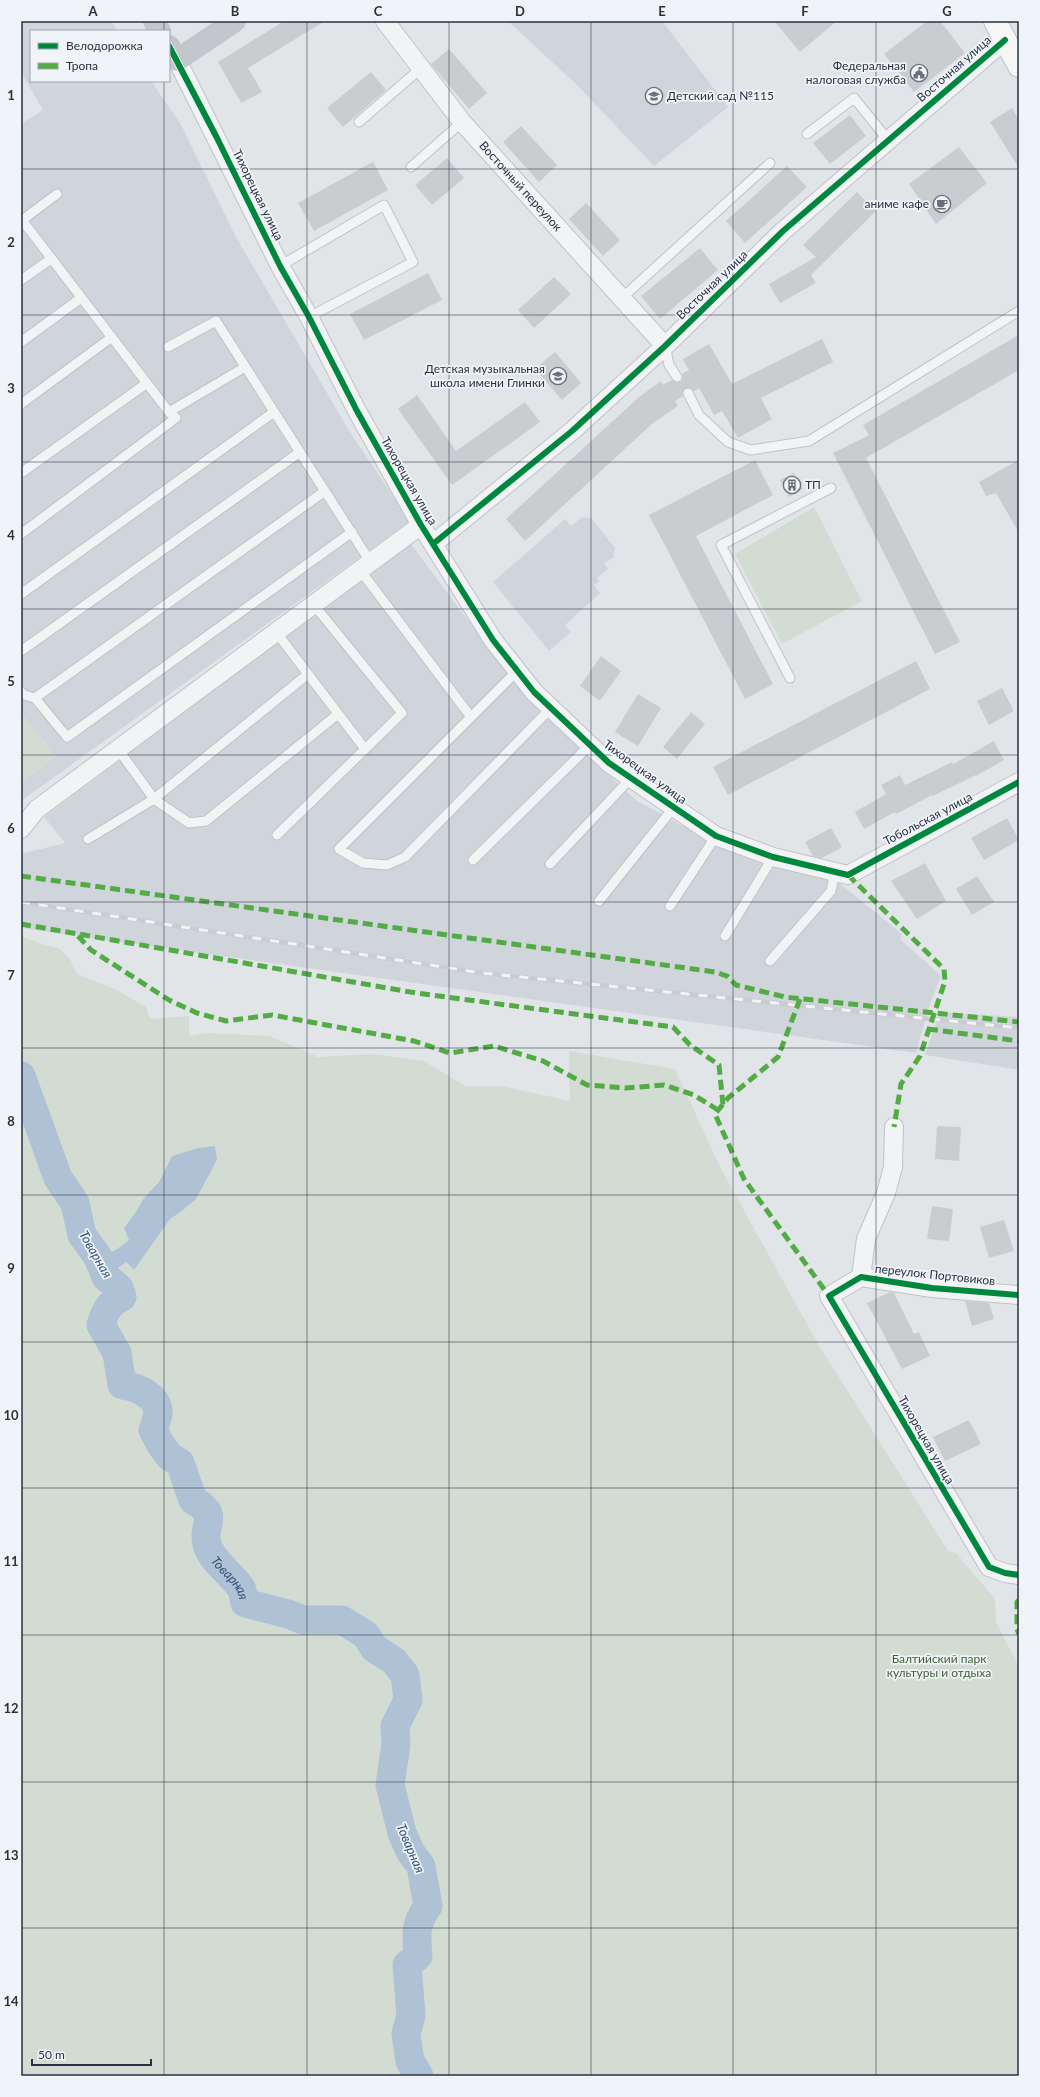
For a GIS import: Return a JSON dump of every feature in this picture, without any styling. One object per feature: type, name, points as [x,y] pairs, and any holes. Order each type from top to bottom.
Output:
[{"type":"main road","points":[[995,21],[1019,66]]},
{"type":"street","points":[[154,21],[159,30]]},
{"type":"street","points":[[173,53],[236,21]]},
{"type":"street","name":"Восточный переулок","points":[[385,21],[462,122],[665,346]]},
{"type":"street","name":"Восточная улица","points":[[433,544],[572,431],[665,346],[783,231],[1005,40]]},
{"type":"street","name":"Тихорецкая улица","points":[[173,53],[280,266],[309,317],[357,411],[421,525],[493,640],[534,692],[609,763],[716,836],[773,858],[841,873]]},
{"type":"street","points":[[21,829],[37,809],[421,525]]},
{"type":"street","name":"Тобольская улица","points":[[841,873],[1019,782]]},
{"type":"street","points":[[861,1277],[866,1239],[886,1193],[893,1167],[894,1127]]},
{"type":"street","name":"переулок Портовиков","points":[[829,1296],[861,1277],[932,1288],[1019,1294]]},
{"type":"street","name":"Тихорецкая улица","points":[[829,1296],[989,1567],[1005,1574],[1019,1575]]},
{"type":"lane","points":[[359,122],[421,68]]},
{"type":"lane","points":[[807,134],[854,98],[888,140]]},
{"type":"lane","points":[[411,167],[462,122]]},
{"type":"lane","points":[[622,298],[770,163]]},
{"type":"lane","points":[[21,534],[176,418],[169,412],[22,221],[58,194]]},
{"type":"lane","points":[[280,266],[384,206],[413,262],[309,317]]},
{"type":"lane","points":[[21,280],[51,259]]},
{"type":"lane","points":[[21,342],[81,298]]},
{"type":"lane","points":[[688,394],[699,415],[728,442],[751,450],[809,441],[1019,311]]},
{"type":"lane","points":[[168,347],[216,321],[352,532],[366,566],[471,717]]},
{"type":"lane","points":[[21,404],[112,337]]},
{"type":"lane","points":[[665,346],[669,365],[677,377]]},
{"type":"lane","points":[[169,412],[245,367]]},
{"type":"lane","points":[[21,473],[147,383]]},
{"type":"lane","points":[[21,594],[274,412]]},
{"type":"lane","points":[[21,651],[300,452]]},
{"type":"lane","points":[[790,678],[721,546],[831,488]]},
{"type":"lane","points":[[34,698],[325,491]]},
{"type":"lane","points":[[21,692],[24,695],[34,698],[67,737],[352,532]]},
{"type":"lane","points":[[277,835],[402,713],[314,605]]},
{"type":"lane","points":[[276,632],[365,749]]},
{"type":"lane","points":[[517,671],[339,849],[363,863],[387,865],[405,856],[551,708]]},
{"type":"lane","points":[[88,839],[154,799],[308,674]]},
{"type":"lane","points":[[118,749],[154,799],[189,823],[206,821],[338,714]]},
{"type":"lane","points":[[473,860],[590,745]]},
{"type":"lane","points":[[550,864],[631,778]]},
{"type":"lane","points":[[599,901],[674,807]]},
{"type":"lane","points":[[670,906],[716,836]]},
{"type":"lane","points":[[725,936],[773,858]]},
{"type":"lane","points":[[770,961],[831,891],[841,873]]},
{"type":"shaded area","points":[[21,21],[111,21],[117,30],[30,30],[30,82],[152,82],[180,123],[236,237],[351,434],[410,521],[21,801],[21,782],[56,756],[21,713],[21,124],[43,110],[21,72]]},
{"type":"shaded area","name":"Детский сад №115","points":[[508,21],[662,21],[728,107],[654,166],[577,85]]},
{"type":"shaded area","points":[[582,517],[591,518],[615,548],[613,558],[604,563],[608,569],[597,578],[599,581],[594,585],[600,593],[565,625],[571,632],[549,651],[493,582],[565,519],[571,526]]},
{"type":"shaded area","points":[[410,543],[527,699],[637,801],[722,847],[801,873],[838,882],[902,934],[900,939],[941,976],[929,1007],[916,1053],[21,928],[21,854],[65,843],[44,817]]},
{"type":"shaded area","points":[[940,1012],[1019,1017],[1019,1070],[925,1055]]},
{"type":"green space","points":[[814,507],[862,601],[782,644],[735,554]]},
{"type":"green space","points":[[21,713],[56,756],[21,782]]},
{"type":"green space","name":"Балтийский парк культуры и отдыха","points":[[21,936],[45,945],[59,948],[70,959],[77,974],[117,990],[146,1007],[150,1019],[189,1016],[189,1036],[206,1033],[270,1036],[318,1057],[372,1054],[424,1061],[465,1086],[501,1086],[570,1101],[569,1051],[675,1069],[720,1167],[818,1344],[948,1551],[956,1553],[995,1599],[996,1622],[1019,1667],[1019,2076],[21,2076]],"holes":[[[172,1156],[217,1160],[196,1199],[170,1219],[134,1270],[126,1262],[106,1277],[98,1257],[117,1249],[129,1240],[124,1228],[144,1198],[159,1182]]]},
{"type":"water","points":[[215,1146],[217,1160],[196,1199],[170,1219],[134,1270],[126,1262],[106,1277],[95,1276],[86,1265],[117,1249],[129,1240],[124,1228],[144,1198],[159,1182],[172,1156],[198,1148]]},
{"type":"building","points":[[284,21],[325,21],[248,68],[262,92],[241,103],[218,62]]},
{"type":"building","points":[[774,21],[837,21],[800,52]]},
{"type":"building","name":"Федеральная налоговая служба","points":[[927,21],[940,21],[965,53],[914,92],[884,54]]},
{"type":"building","points":[[449,49],[487,93],[469,109],[431,64]]},
{"type":"building","points":[[371,72],[386,90],[343,127],[327,108]]},
{"type":"building","points":[[1012,108],[1019,120],[1019,168],[990,122]]},
{"type":"building","points":[[850,115],[866,136],[830,164],[813,143]]},
{"type":"building","points":[[521,126],[557,165],[539,182],[503,142]]},
{"type":"building","name":"аниме кафе","points":[[959,147],[987,183],[936,224],[909,184]]},
{"type":"building","points":[[447,158],[464,178],[432,205],[415,185]]},
{"type":"building","points":[[373,162],[388,190],[314,231],[298,203]]},
{"type":"building","points":[[787,166],[807,187],[745,243],[726,221]]},
{"type":"building","points":[[857,192],[876,211],[811,275],[816,283],[780,303],[769,284],[816,257],[803,245]]},
{"type":"building","points":[[586,203],[620,240],[603,256],[569,219]]},
{"type":"building","points":[[700,248],[718,270],[660,319],[641,296]]},
{"type":"building","points":[[428,273],[442,300],[364,340],[350,314]]},
{"type":"building","points":[[554,277],[571,294],[534,328],[518,310]]},
{"type":"building","points":[[1019,335],[1019,370],[866,458],[960,642],[935,654],[833,453],[869,435],[863,425]]},
{"type":"building","points":[[822,339],[833,362],[761,398],[772,419],[738,438],[722,411],[714,415],[699,388],[694,391],[691,388],[686,388],[682,392],[683,396],[675,401],[678,406],[653,423],[525,541],[506,519],[639,397],[661,381],[663,385],[672,380],[675,382],[681,382],[683,377],[682,374],[689,370],[683,359],[709,344],[732,384]]},
{"type":"building","name":"Детская музыкальная школа имени Глинки","points":[[555,352],[581,383],[562,400],[535,369]]},
{"type":"building","points":[[417,395],[456,451],[525,402],[540,422],[452,485],[398,409]]},
{"type":"building","points":[[755,460],[773,495],[696,536],[773,684],[745,699],[649,515]]},
{"type":"building","points":[[1019,460],[1019,533],[996,493],[986,496],[979,482]]},
{"type":"building","name":"ТП","points":[[794,473],[803,489],[789,497],[780,480]]},
{"type":"building","points":[[601,656],[621,671],[600,701],[580,686]]},
{"type":"building","points":[[916,661],[930,689],[728,795],[713,767]]},
{"type":"building","points":[[1002,688],[1014,711],[989,725],[977,701]]},
{"type":"building","points":[[638,694],[661,708],[638,746],[615,732]]},
{"type":"building","points":[[691,712],[705,724],[677,759],[663,747]]},
{"type":"building","points":[[994,741],[1004,760],[976,776],[933,796],[932,795],[896,814],[895,812],[864,829],[855,812],[886,794],[881,785],[900,775],[905,785],[952,762],[953,764]]},
{"type":"building","points":[[1007,818],[1019,840],[984,860],[971,838]]},
{"type":"building","points":[[831,828],[842,847],[822,858],[813,856],[805,842]]},
{"type":"building","points":[[925,863],[946,901],[917,919],[891,881]]},
{"type":"building","points":[[977,876],[994,902],[972,915],[956,889]]},
{"type":"building","points":[[937,1126],[961,1127],[959,1161],[935,1159]]},
{"type":"building","points":[[932,1206],[953,1209],[949,1241],[927,1239]]},
{"type":"building","points":[[1004,1220],[1014,1251],[989,1258],[980,1227]]},
{"type":"building","points":[[890,1292],[894,1293],[914,1334],[919,1332],[930,1356],[902,1369],[867,1303]]},
{"type":"building","points":[[965,1301],[989,1303],[994,1319],[972,1326]]},
{"type":"building","points":[[969,1420],[981,1444],[945,1461],[933,1437]]},
{"type":"waterway","name":"Товарная","points":[[21,1076],[58,1178],[75,1203],[82,1235],[98,1257],[106,1277],[119,1288],[122,1297],[110,1305],[101,1325],[117,1353],[122,1385],[140,1390],[151,1397],[155,1402],[158,1414],[153,1430],[161,1445],[170,1457],[180,1463],[193,1500],[202,1506],[207,1511],[209,1516],[206,1531],[209,1550],[217,1562],[241,1588],[245,1603],[288,1614],[303,1620],[342,1620],[366,1635],[374,1648],[394,1661],[405,1675],[408,1700],[395,1726],[396,1744],[390,1785],[402,1833],[411,1853],[421,1866],[428,1906],[421,1918],[417,1930],[418,1956],[407,1965],[411,2015],[406,2034],[410,2061],[419,2076]]},
{"type":"railway","points":[[21,902],[482,973],[1019,1028]]},
{"type":"marked path","points":[[848,875],[944,969],[945,981],[920,1056],[901,1084],[894,1127]]},
{"type":"marked path","points":[[21,876],[715,972],[727,976],[736,985],[785,997],[1019,1022]]},
{"type":"marked path","points":[[21,924],[416,993],[673,1027],[690,1045],[719,1065],[723,1105]]},
{"type":"marked path","points":[[78,936],[91,950],[169,1000],[197,1013],[226,1021],[272,1015],[414,1041],[450,1053],[494,1046],[543,1061],[587,1085],[626,1088],[664,1085],[694,1095],[718,1110]]},
{"type":"marked path","points":[[800,999],[778,1057],[728,1098],[715,1114],[744,1179],[829,1296]]},
{"type":"marked path","points":[[928,1029],[1019,1041]]},
{"type":"marked path","points":[[1019,1600],[1017,1602],[1017,1629],[1019,1634]]},
{"type":"cycle path","points":[[433,544],[572,431],[665,346],[783,231],[1005,40]]},
{"type":"cycle path","points":[[170,48],[217,138],[280,266],[309,317],[357,411],[421,525],[493,640],[534,692],[609,763],[716,836],[773,857],[848,875],[1019,782]]},
{"type":"cycle path","points":[[1019,1295],[932,1288],[861,1277],[829,1296],[989,1567],[1005,1573],[1019,1575]]},
{"type":"place","name":"Федеральная налоговая служба","points":[[919,73]]},
{"type":"place","name":"Детский сад №115","points":[[654,96]]},
{"type":"place","name":"аниме кафе","points":[[942,204]]},
{"type":"place","name":"Детская музыкальная школа имени Глинки","points":[[558,376]]},
{"type":"place","name":"ТП","points":[[792,485]]}]
